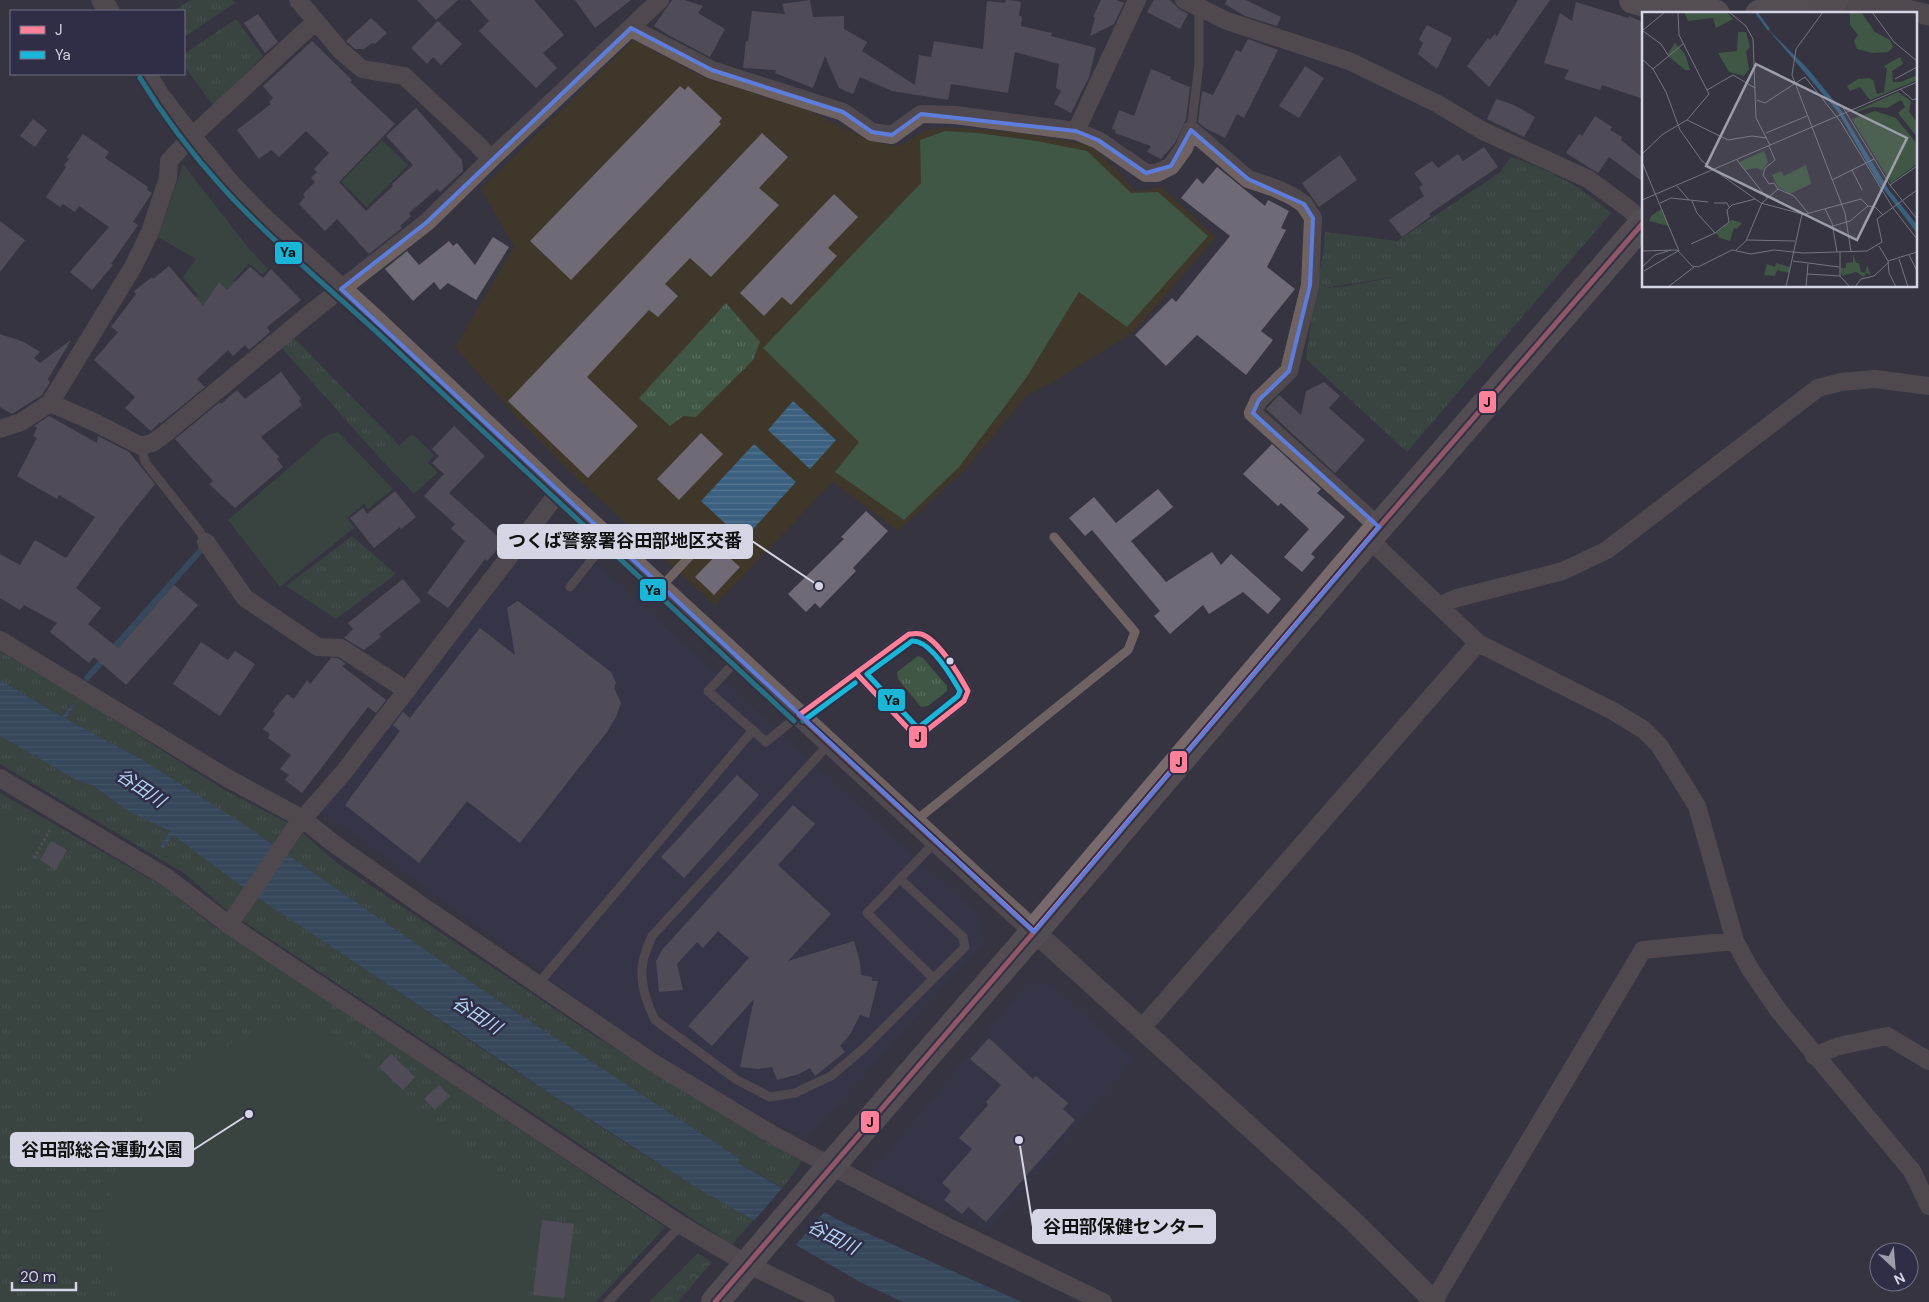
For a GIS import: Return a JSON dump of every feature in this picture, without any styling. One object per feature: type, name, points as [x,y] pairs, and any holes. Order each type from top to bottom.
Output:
[{"type":"highway","points":[[715,1302],[1642,223]]},
{"type":"main road","points":[[1633,0],[1672,9],[1698,12]]},
{"type":"main road","points":[[1779,12],[1828,7]]},
{"type":"street","points":[[298,0],[341,51],[362,70],[404,76],[491,159]]},
{"type":"street","points":[[50,403],[94,422],[141,446],[152,444],[341,289],[427,222],[660,0]]},
{"type":"street","points":[[1076,131],[1137,0]]},
{"type":"street","points":[[1191,4],[1227,21],[1349,60],[1438,104],[1483,131],[1588,179],[1629,209],[1642,221]]},
{"type":"street","points":[[1828,7],[1850,5],[1890,6],[1929,15]]},
{"type":"street","points":[[0,429],[21,422],[50,403],[133,267],[150,232],[168,178],[169,161],[191,137],[316,21]]},
{"type":"street","points":[[631,28],[712,70],[843,112],[872,132],[892,135],[921,114],[955,115],[1076,131],[1098,140],[1146,173],[1157,173],[1171,166],[1184,148],[1191,130],[1248,179],[1275,188],[1304,204],[1312,218],[1310,285],[1289,370],[1259,400],[1253,413],[1374,533],[1440,605],[1478,642],[1613,712],[1644,730],[1659,746],[1697,806],[1735,941],[1750,969],[1778,1010],[1814,1056],[1912,1171],[1929,1206]]},
{"type":"street","points":[[147,75],[159,95],[191,137],[231,185],[262,217],[914,822],[1352,1220],[1434,1302],[1643,950],[1735,941]]},
{"type":"street","points":[[1440,605],[1457,598],[1563,571],[1607,550],[1818,388],[1841,382],[1875,378],[1929,386]]},
{"type":"street","points":[[232,921],[299,824],[343,773],[558,493]]},
{"type":"street","points":[[206,542],[245,598],[318,647],[341,648],[406,690]]},
{"type":"street","points":[[0,640],[341,849],[652,1062],[775,1136],[827,1170],[1103,1302]]},
{"type":"street","points":[[1141,1029],[1478,642]]},
{"type":"street","points":[[0,778],[166,877],[681,1225],[752,1260],[826,1302]]},
{"type":"street","points":[[1814,1056],[1838,1046],[1888,1036],[1929,1061]]},
{"type":"lane","points":[[1191,4],[1199,64],[1191,130]]},
{"type":"lane","points":[[141,446],[145,462],[198,528],[206,542]]},
{"type":"lane","points":[[660,588],[693,553],[668,529]]},
{"type":"lane","points":[[914,822],[1128,650],[1136,632],[1054,537]]},
{"type":"lane","points":[[570,587],[608,539]]},
{"type":"lane","points":[[738,659],[708,691],[766,742],[799,715],[856,673],[909,634],[920,634],[930,639],[963,679],[968,691],[964,701],[917,738],[856,673]]},
{"type":"lane","points":[[538,984],[753,730]]},
{"type":"lane","points":[[829,743],[652,936],[643,962],[643,986],[648,1006],[655,1020],[737,1080],[770,1097],[795,1093],[831,1076],[864,1048],[965,947],[963,938],[900,879]]},
{"type":"lane","points":[[933,978],[867,913],[936,841]]},
{"type":"lane","points":[[608,1302],[681,1225]]},
{"type":"path","points":[[34,858],[51,828]]},
{"type":"highlighted area","points":[[631,28],[712,70],[843,112],[872,132],[892,135],[921,114],[1076,131],[1098,140],[1146,173],[1171,166],[1191,130],[1248,179],[1304,204],[1313,218],[1310,285],[1289,371],[1259,400],[1253,413],[1379,527],[1034,932],[341,289],[427,222]]},
{"type":"shaded area","points":[[633,40],[703,77],[812,112],[870,141],[894,146],[903,144],[924,131],[944,127],[1013,132],[1090,145],[1116,169],[1135,191],[1161,187],[1216,237],[1134,332],[1051,383],[1028,394],[964,471],[898,531],[833,482],[715,605],[582,483],[521,422],[455,347],[514,247],[481,189]]},
{"type":"shaded area","points":[[549,519],[980,916],[984,943],[807,1139],[734,1102],[617,1030],[322,811]]},
{"type":"shaded area","points":[[1028,981],[1052,985],[1134,1059],[989,1231],[901,1190],[870,1173]]},
{"type":"green space","points":[[191,0],[233,0],[235,3],[185,36],[185,10],[175,10]]},
{"type":"green space","points":[[236,19],[263,56],[214,106],[185,67],[185,53]]},
{"type":"green space","points":[[945,131],[978,133],[1037,141],[1087,151],[1131,193],[1158,192],[1208,236],[1127,327],[1079,292],[1026,378],[959,467],[904,520],[835,472],[859,442],[763,348],[921,183],[920,140]]},
{"type":"green space","points":[[382,140],[408,165],[367,207],[341,182]]},
{"type":"green space","points":[[1511,157],[1525,162],[1552,173],[1576,187],[1611,213],[1407,452],[1306,359],[1325,232],[1397,241],[1499,173]],"holes":[[[1397,277],[1340,287],[1323,288]]]},
{"type":"green space","points":[[183,164],[250,250],[268,269],[262,274],[249,263],[234,280],[237,283],[230,309],[181,308],[198,295],[183,277],[196,259],[158,237]]},
{"type":"green space","points":[[726,303],[760,342],[753,360],[696,417],[683,416],[670,426],[639,398]]},
{"type":"green space","points":[[292,336],[394,440],[377,455],[280,346]]},
{"type":"green space","points":[[338,432],[393,489],[368,509],[364,504],[347,518],[354,528],[280,587],[228,520],[327,435]]},
{"type":"green space","points":[[412,434],[434,455],[428,463],[438,472],[414,494],[377,455],[394,440],[399,446]]},
{"type":"green space","points":[[352,536],[396,574],[336,619],[286,586]]},
{"type":"green space","points":[[0,651],[73,694],[226,791],[288,823],[274,845],[141,759],[66,719],[74,706],[70,704],[62,717],[0,680]]},
{"type":"green space","points":[[918,656],[923,658],[947,686],[947,691],[928,706],[921,707],[898,679],[897,672]]},
{"type":"green space","points":[[0,736],[78,781],[92,785],[120,805],[170,831],[160,846],[163,849],[173,834],[244,888],[228,911],[184,873],[0,764]]},
{"type":"green space","points":[[0,793],[164,887],[215,927],[253,949],[665,1227],[596,1302],[0,1302]]},
{"type":"green space","points":[[0,816],[36,837],[0,899]]},
{"type":"green space","points":[[303,833],[337,863],[595,1036],[802,1161],[783,1188],[737,1162],[739,1159],[499,1001],[288,855]]},
{"type":"green space","points":[[259,897],[565,1104],[753,1220],[732,1245],[243,921]]},
{"type":"green space","points":[[305,1026],[342,1036],[537,1220],[541,1228],[528,1295],[516,1302],[121,1302],[109,1251],[108,1211],[117,1170],[128,1143],[142,1119],[159,1097],[179,1077],[202,1060],[226,1046],[259,1033]]},
{"type":"green space","points":[[698,1253],[712,1262],[678,1302],[649,1302]]},
{"type":"water","points":[[793,401],[836,440],[810,469],[768,430]]},
{"type":"water","points":[[754,444],[796,482],[743,540],[701,501]]},
{"type":"water","name":"谷田川","points":[[0,680],[62,717],[71,704],[74,706],[66,719],[141,759],[246,826],[499,1001],[740,1159],[738,1163],[840,1221],[1022,1302],[903,1302],[860,1282],[694,1186],[555,1097],[244,888],[173,835],[163,849],[160,846],[170,831],[130,812],[92,785],[78,781],[0,736]]},
{"type":"pier","points":[[784,1186],[826,1210],[794,1247],[752,1223]]},
{"type":"building","points":[[417,0],[458,0],[436,20]]},
{"type":"building","points":[[470,0],[534,0],[564,35],[543,53],[557,68],[536,88],[479,31],[489,21]]},
{"type":"building","points":[[575,0],[631,0],[595,28]]},
{"type":"building","points":[[672,0],[684,0],[703,6],[698,13],[725,29],[710,57],[654,26]]},
{"type":"building","points":[[810,0],[813,17],[844,16],[844,29],[867,42],[862,51],[915,85],[919,55],[931,57],[934,41],[983,49],[987,1],[1005,3],[1006,0],[1009,0],[1021,2],[1019,15],[1022,17],[1021,26],[1052,33],[1051,36],[1096,48],[1089,77],[1071,113],[1054,104],[1061,91],[1056,88],[1059,64],[1015,52],[1008,93],[951,84],[948,100],[892,91],[860,77],[853,94],[839,88],[825,56],[813,88],[775,73],[776,70],[743,68],[752,11],[785,14],[782,4]]},
{"type":"building","points":[[1101,0],[1116,0],[1124,3],[1114,24],[1090,36],[1095,18],[1093,17]]},
{"type":"building","points":[[1154,0],[1170,0],[1179,9],[1188,14],[1180,29],[1147,12]]},
{"type":"building","points":[[1227,0],[1246,0],[1281,17],[1277,26],[1245,16],[1225,4]]},
{"type":"building","points":[[1518,0],[1550,0],[1489,87],[1467,66],[1488,38],[1490,40],[1495,34],[1497,36]]},
{"type":"building","points":[[1576,2],[1628,18],[1629,16],[1642,22],[1642,99],[1602,85],[1600,90],[1564,79],[1569,70],[1544,63],[1560,13],[1572,21]]},
{"type":"building","points":[[258,14],[278,42],[265,53],[244,23]]},
{"type":"building","points":[[371,18],[387,33],[375,44],[372,43],[364,49],[355,49],[346,41]]},
{"type":"building","points":[[438,21],[462,44],[441,65],[433,57],[427,64],[411,48]]},
{"type":"building","points":[[1427,25],[1452,38],[1437,69],[1418,54],[1423,43],[1419,39]]},
{"type":"building","points":[[1248,39],[1278,50],[1244,118],[1237,114],[1225,138],[1205,128],[1198,122],[1202,91],[1213,95],[1236,50],[1241,52]]},
{"type":"building","points":[[312,41],[352,80],[350,82],[395,124],[339,182],[366,211],[413,165],[386,136],[416,108],[462,160],[463,171],[440,192],[437,189],[409,213],[411,216],[400,226],[402,228],[369,254],[337,219],[325,231],[299,204],[305,197],[303,194],[315,182],[311,178],[317,172],[314,169],[329,153],[306,131],[279,157],[271,150],[259,159],[237,130],[271,104],[269,102],[273,98],[263,86]]},
{"type":"building","points":[[1305,66],[1324,78],[1299,118],[1279,106]]},
{"type":"building","points":[[1151,69],[1190,87],[1186,119],[1175,143],[1161,159],[1147,152],[1151,146],[1115,133],[1116,130],[1112,129],[1119,110],[1134,116]]},
{"type":"building","points":[[680,86],[685,90],[688,86],[722,118],[719,122],[721,124],[571,280],[530,241]]},
{"type":"building","points":[[1496,99],[1514,105],[1535,117],[1524,137],[1487,119]]},
{"type":"building","points":[[1595,116],[1612,127],[1610,130],[1622,137],[1621,140],[1642,157],[1642,181],[1609,157],[1598,173],[1566,153],[1579,134],[1582,136]]},
{"type":"building","points":[[33,119],[47,130],[35,147],[20,136]]},
{"type":"building","points":[[762,133],[788,157],[759,188],[779,205],[711,277],[690,258],[665,284],[678,296],[658,317],[649,310],[587,377],[638,426],[588,478],[508,401]]},
{"type":"building","points":[[83,134],[109,152],[105,158],[148,187],[147,190],[152,193],[133,222],[138,225],[111,264],[113,265],[92,290],[70,272],[109,227],[79,206],[75,212],[63,204],[60,207],[46,197],[66,167],[64,165],[69,159],[67,157]]},
{"type":"building","points":[[1484,147],[1498,167],[1429,214],[1431,216],[1402,237],[1389,220],[1424,196],[1419,187],[1423,185],[1414,173],[1432,161],[1438,168],[1458,154],[1463,161]]},
{"type":"building","points":[[1340,155],[1357,180],[1319,207],[1302,183]]},
{"type":"building","points":[[1217,167],[1265,206],[1268,200],[1289,211],[1281,228],[1286,230],[1267,267],[1295,289],[1261,331],[1273,340],[1246,375],[1197,335],[1166,366],[1135,335],[1172,298],[1176,302],[1230,236],[1181,198],[1197,178],[1203,184]]},
{"type":"building","points":[[834,194],[858,217],[828,248],[837,256],[791,305],[782,297],[764,316],[740,293]]},
{"type":"building","points":[[0,221],[25,240],[0,272]]},
{"type":"building","points":[[493,237],[509,247],[476,300],[448,283],[440,290],[434,282],[413,301],[385,269],[407,251],[419,265],[449,241],[453,246],[457,243],[475,265]]},
{"type":"building","points":[[169,266],[203,306],[219,282],[227,290],[250,267],[263,278],[271,269],[301,300],[267,327],[270,332],[249,350],[245,345],[233,356],[228,350],[197,379],[205,387],[151,431],[125,408],[135,397],[94,360],[118,332],[111,327],[136,294],[134,291]]},
{"type":"building","points":[[0,334],[24,342],[40,352],[34,358],[40,363],[71,340],[48,379],[50,382],[42,395],[12,414],[0,407]]},
{"type":"building","points":[[281,372],[301,399],[299,401],[302,405],[261,437],[279,457],[277,459],[283,467],[235,508],[209,484],[213,481],[175,439],[237,390],[245,399]]},
{"type":"building","points":[[1324,382],[1340,396],[1329,408],[1365,440],[1335,473],[1266,409],[1279,395],[1301,415],[1306,391]]},
{"type":"building","points":[[49,416],[97,443],[98,436],[129,452],[155,484],[118,530],[76,588],[101,608],[88,624],[118,648],[174,585],[198,605],[126,685],[94,657],[89,663],[50,632],[57,623],[24,605],[20,610],[0,598],[0,554],[20,565],[35,540],[66,558],[95,517],[59,495],[57,499],[17,476],[37,438],[33,436],[37,428],[34,426]]},
{"type":"building","points":[[454,426],[485,456],[449,493],[504,542],[487,561],[485,559],[448,608],[427,593],[465,541],[451,529],[455,524],[424,496],[444,474],[432,463],[439,456],[432,449]]},
{"type":"building","points":[[701,433],[723,454],[679,500],[657,479]]},
{"type":"building","points":[[1272,444],[1321,489],[1317,493],[1345,517],[1311,554],[1315,557],[1302,572],[1284,557],[1309,529],[1281,503],[1278,506],[1243,474]]},
{"type":"building","points":[[1158,489],[1173,507],[1131,541],[1166,582],[1212,552],[1221,565],[1231,554],[1281,599],[1268,614],[1243,592],[1209,614],[1203,605],[1170,634],[1154,616],[1160,611],[1092,530],[1085,536],[1069,518],[1094,497],[1116,523]]},
{"type":"building","points":[[395,491],[416,517],[374,548],[350,518],[363,508],[367,514]]},
{"type":"building","points":[[866,511],[888,531],[853,568],[856,571],[820,608],[815,603],[806,612],[788,594],[844,539],[841,537]]},
{"type":"building","points":[[721,550],[740,567],[714,595],[695,577]]},
{"type":"building","points":[[403,579],[421,601],[379,634],[381,637],[364,650],[344,638],[353,629],[348,623]]},
{"type":"building","points":[[518,601],[611,672],[616,683],[614,688],[621,703],[616,717],[607,732],[520,843],[467,801],[419,863],[345,805],[400,731],[393,725],[403,712],[410,718],[480,628],[515,655],[507,608]]},
{"type":"building","points":[[201,642],[228,660],[235,651],[255,664],[220,716],[173,684]]},
{"type":"building","points":[[331,658],[338,658],[346,664],[342,666],[386,700],[376,713],[368,707],[302,793],[285,780],[289,775],[280,769],[291,755],[268,738],[270,734],[263,729],[275,714],[273,711],[287,694],[294,699],[307,680],[310,684]]},
{"type":"building","points":[[737,775],[759,795],[684,878],[661,857]]},
{"type":"building","points":[[793,805],[815,824],[778,865],[831,914],[788,961],[854,941],[861,975],[872,977],[872,981],[878,981],[869,1018],[860,1015],[851,1033],[840,1046],[845,1052],[815,1076],[810,1068],[799,1074],[777,1080],[772,1067],[758,1069],[740,1067],[754,999],[712,1046],[688,1026],[749,958],[718,931],[703,948],[697,942],[677,964],[683,990],[659,992],[656,961],[662,950]]},
{"type":"building","points":[[51,841],[67,850],[56,870],[40,860]]},
{"type":"building","points":[[989,1038],[1033,1079],[1036,1076],[1068,1103],[1063,1109],[1075,1120],[986,1222],[968,1207],[962,1214],[944,1200],[951,1191],[942,1183],[972,1149],[959,1138],[988,1105],[986,1102],[1001,1085],[970,1059]]},
{"type":"building","points":[[391,1054],[415,1077],[403,1090],[379,1067]]},
{"type":"building","points":[[439,1085],[450,1096],[435,1110],[424,1099]]},
{"type":"building","points":[[542,1220],[574,1224],[564,1298],[533,1295]]},
{"type":"waterway","points":[[87,678],[201,550]]},
{"type":"transit line","name":"Ya","points":[[140,78],[200,162],[264,230],[794,721]]},
{"type":"transit line","name":"J","points":[[715,1302],[1034,932],[1379,527],[1642,224]]},
{"type":"transit line","name":"J","points":[[909,634],[921,634],[928,637],[948,659],[968,691],[964,701],[917,738],[856,673],[909,634]]},
{"type":"transit line","name":"Ya","points":[[912,641],[926,646],[940,660],[960,691],[958,696],[918,728],[867,674],[912,641]]},
{"type":"transit line","name":"J","points":[[799,715],[856,673]]},
{"type":"transit line","name":"Ya","points":[[803,721],[855,683]]},
{"type":"transit line","name":"J","points":[[799,715],[1034,932]]},
{"type":"place","name":"つくば警察署谷田部地区交番","points":[[819,586]]},
{"type":"place","name":"谷田部総合運動公園","points":[[249,1114]]},
{"type":"place","name":"谷田部保健センター","points":[[1019,1140]]}]
